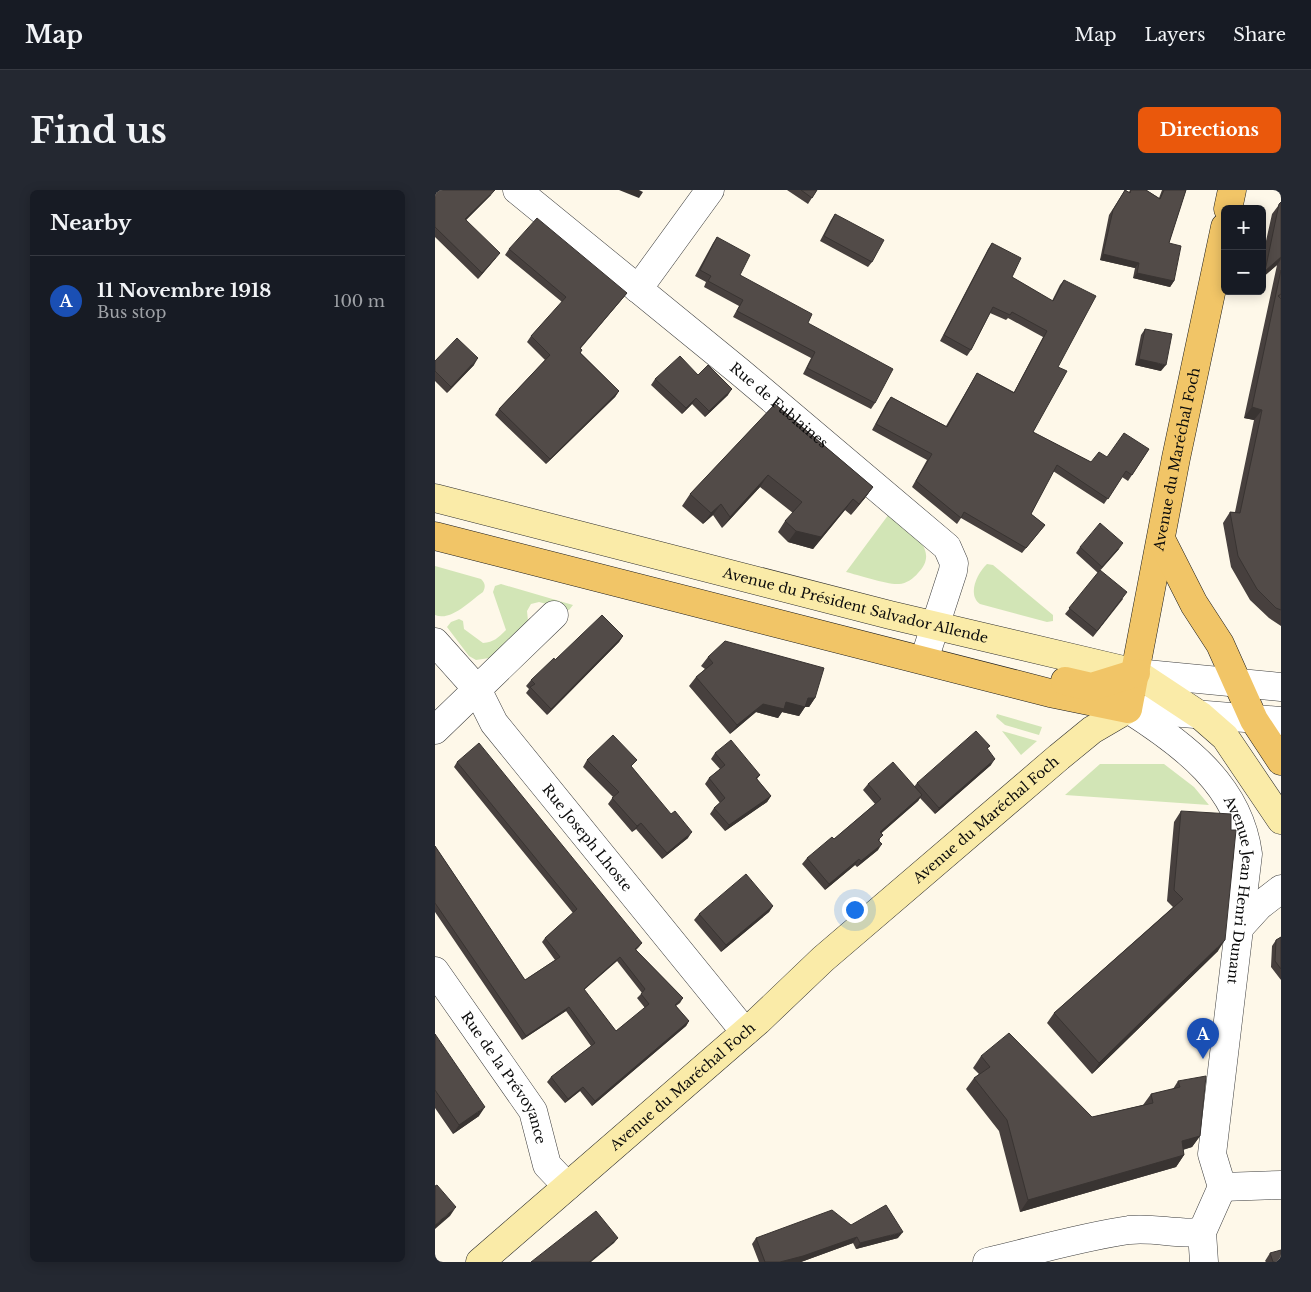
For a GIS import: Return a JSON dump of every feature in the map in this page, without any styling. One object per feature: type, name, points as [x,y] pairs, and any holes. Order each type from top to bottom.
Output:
[{"type":"main road","points":[[1229,205],[1232,190]]},
{"type":"main road","name":"Avenue du Maréchal Foch","points":[[480,1262],[745,1032],[823,960],[1059,757],[1092,730],[1128,709],[1162,541],[1176,458],[1221,246]]},
{"type":"main road","name":"Avenue du Président Salvador Allende","points":[[435,498],[929,644],[1050,692],[1128,709]]},
{"type":"main road","points":[[435,523],[452,522],[1091,687],[1135,673],[1201,716],[1225,738],[1281,820]]},
{"type":"main road","name":"Avenue du Président Salvador Allende","points":[[435,536],[929,644]]},
{"type":"main road","points":[[1162,541],[1195,604],[1220,644],[1254,720],[1281,761]]},
{"type":"street","name":"Rue de Fublaines","points":[[517,190],[834,450],[947,547],[953,563],[953,571],[929,644]]},
{"type":"street","points":[[638,289],[710,190]]},
{"type":"street","points":[[435,730],[554,615]]},
{"type":"street","name":"Rue Joseph Lhoste","points":[[435,642],[477,689],[494,723],[745,1032]]},
{"type":"street","points":[[1135,673],[1281,687]]},
{"type":"street","name":"Avenue du Président Salvador Allende","points":[[1128,709],[1281,722]]},
{"type":"street","name":"Avenue Jean Henri Dunant","points":[[1128,709],[1168,734],[1219,784],[1241,819],[1248,854],[1212,1154],[1222,1187]]},
{"type":"street","points":[[1239,928],[1259,906],[1281,889]]},
{"type":"street","name":"Rue de la Prévoyance","points":[[435,971],[533,1111],[547,1165],[567,1186]]},
{"type":"street","points":[[1205,1262],[1202,1232],[1222,1187],[1281,1185]]},
{"type":"street","points":[[987,1262],[1089,1237],[1129,1230],[1148,1229],[1187,1234],[1202,1232]]},
{"type":"green space","points":[[889,514],[912,532],[924,547],[926,556],[924,564],[918,573],[904,583],[894,584],[846,572]]},
{"type":"green space","points":[[987,564],[993,565],[1053,615],[1053,621],[1047,622],[980,604],[974,595],[975,584]]},
{"type":"green space","points":[[435,566],[481,579],[485,588],[483,592],[467,605],[454,613],[441,616],[435,615]]},
{"type":"green space","points":[[501,584],[573,605],[569,610],[539,602],[531,604],[527,611],[528,621],[496,657],[476,660],[469,656],[447,627],[451,622],[459,619],[463,621],[464,629],[483,643],[493,641],[506,630],[493,592],[495,586]]},
{"type":"green space","points":[[997,714],[1042,727],[1039,735],[1005,725],[996,717]]},
{"type":"green space","points":[[1002,731],[1037,741],[1021,755]]},
{"type":"green space","points":[[1100,764],[1164,764],[1194,787],[1209,805],[1065,795]]},
{"type":"building","points":[[435,190],[495,190],[465,219],[500,253],[482,273],[435,227]]},
{"type":"building","points":[[801,190],[817,190],[812,198]]},
{"type":"building","points":[[1125,190],[1130,193],[1131,190],[1146,190],[1160,199],[1164,190],[1186,190],[1169,243],[1181,246],[1174,281],[1137,273],[1139,263],[1103,254],[1113,210]]},
{"type":"building","points":[[1281,202],[1281,257],[1266,270],[1266,266]]},
{"type":"building","points":[[835,214],[884,240],[872,262],[824,236]]},
{"type":"building","points":[[537,218],[627,293],[580,348],[582,350],[580,353],[619,391],[550,459],[499,409],[550,355],[531,336],[566,297],[509,249]]},
{"type":"building","points":[[717,237],[750,255],[740,275],[812,314],[808,323],[893,369],[875,403],[807,368],[815,352],[737,311],[743,300],[708,281],[711,276],[700,270]]},
{"type":"building","points":[[992,243],[1021,258],[1012,277],[1053,301],[1064,280],[1096,296],[1058,367],[1067,371],[1033,432],[1091,462],[1099,452],[1107,457],[1124,433],[1149,449],[1132,475],[1126,471],[1108,499],[1057,465],[1031,514],[1045,525],[1026,548],[964,512],[961,518],[916,481],[932,454],[876,424],[891,397],[947,427],[977,373],[1014,393],[1047,331],[1012,312],[1010,315],[993,307],[971,350],[944,335]]},
{"type":"building","points":[[1281,270],[1281,294],[1278,296],[1281,299],[1281,610],[1276,608],[1257,589],[1238,556],[1230,512],[1240,513],[1262,410],[1252,407]]},
{"type":"building","points":[[1145,329],[1172,334],[1166,365],[1139,359]]},
{"type":"building","points":[[457,338],[478,358],[451,387],[435,371],[435,361]]},
{"type":"building","points":[[680,356],[698,375],[708,365],[732,389],[709,411],[696,398],[686,408],[655,379]]},
{"type":"building","points":[[775,404],[873,487],[859,504],[853,499],[821,537],[796,531],[785,521],[802,502],[768,475],[730,517],[721,504],[711,513],[690,494]]},
{"type":"building","points":[[1100,523],[1123,543],[1102,567],[1080,547]]},
{"type":"building","points":[[1100,570],[1127,592],[1097,631],[1069,608]]},
{"type":"building","points":[[602,615],[623,636],[551,709],[530,687],[535,684],[531,680]]},
{"type":"building","points":[[725,641],[824,668],[815,698],[808,698],[805,707],[786,702],[784,709],[763,704],[737,725],[696,677],[713,663],[708,657]]},
{"type":"building","points":[[976,731],[990,746],[987,748],[995,759],[939,808],[917,783]]},
{"type":"building","points":[[613,735],[637,760],[631,766],[671,814],[675,811],[692,832],[667,853],[641,823],[637,826],[612,798],[619,792],[587,760]]},
{"type":"building","points":[[731,740],[760,775],[756,778],[771,796],[729,825],[714,808],[725,798],[709,778],[725,765],[715,753]]},
{"type":"building","points":[[479,743],[642,943],[635,949],[683,998],[675,1005],[689,1021],[595,1101],[583,1087],[568,1099],[551,1077],[595,1043],[569,1007],[526,1036],[435,903],[435,846],[525,980],[560,957],[545,938],[577,909],[457,762]],"holes":[[[620,957],[645,989],[641,994],[649,1004],[616,1031],[584,989]]]},
{"type":"building","points":[[893,762],[922,795],[880,832],[883,835],[878,840],[882,844],[861,861],[859,859],[829,884],[807,858],[832,837],[834,839],[881,799],[868,784]]},
{"type":"building","points":[[1181,811],[1231,814],[1231,830],[1236,830],[1225,940],[1099,1063],[1054,1013],[1183,899],[1174,890]]},
{"type":"building","points":[[746,874],[773,906],[726,945],[699,914]]},
{"type":"building","points":[[1281,937],[1281,969],[1275,961],[1276,940]]},
{"type":"building","points":[[1009,1033],[1092,1117],[1153,1103],[1151,1094],[1180,1087],[1178,1081],[1206,1076],[1200,1136],[1182,1141],[1184,1155],[1028,1200],[1007,1120],[974,1078],[990,1067],[981,1056]]},
{"type":"building","points":[[435,1034],[485,1107],[459,1125],[435,1090]]},
{"type":"building","points":[[437,1185],[456,1207],[435,1225],[435,1186]]},
{"type":"building","points":[[886,1205],[903,1232],[860,1243],[857,1237],[780,1262],[765,1262],[756,1238],[832,1210],[851,1225]]},
{"type":"building","points":[[596,1211],[618,1238],[589,1262],[531,1262]]},
{"type":"building","points":[[1281,1250],[1281,1262],[1273,1262],[1270,1253]]},
{"type":"place","name":"11 Novembre 1918","points":[[1203,1059]]}]
